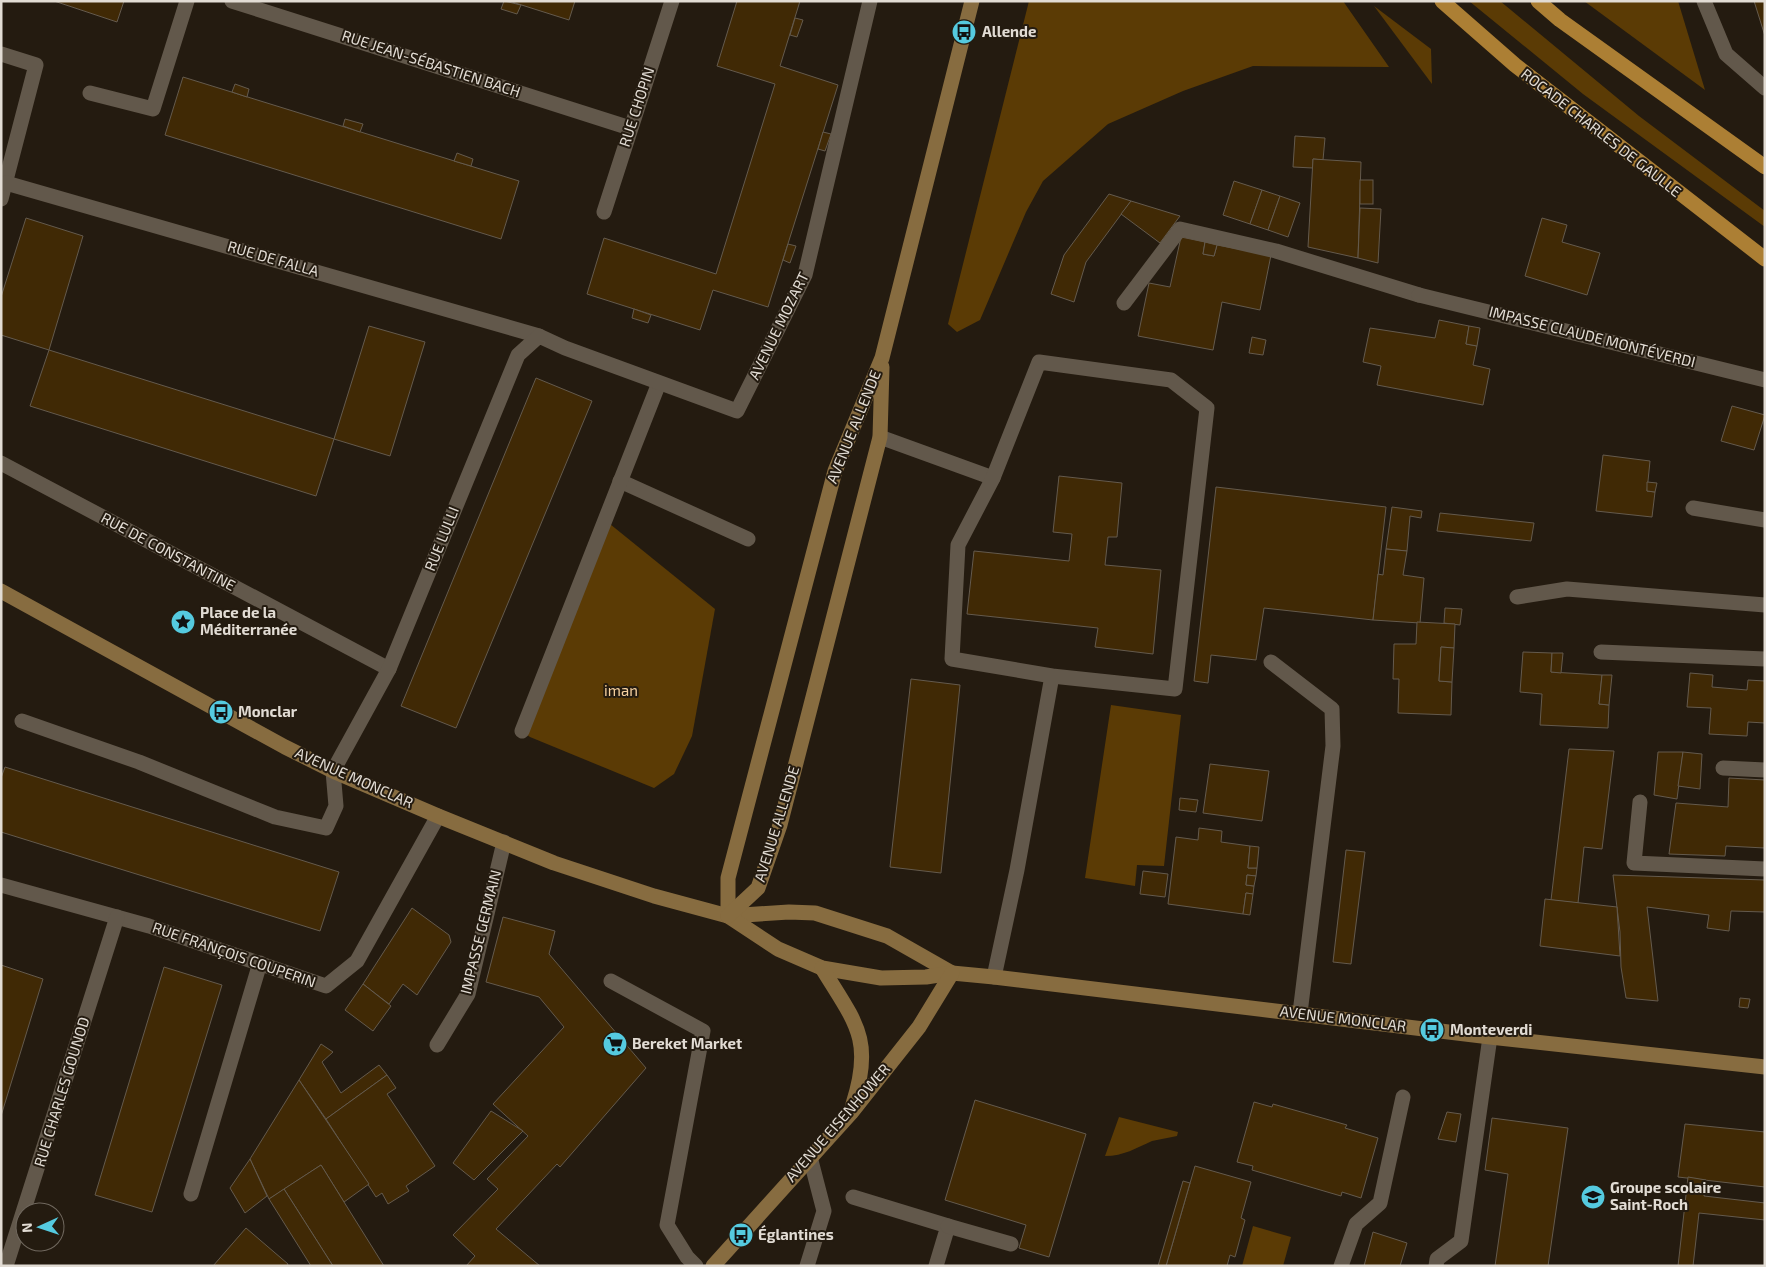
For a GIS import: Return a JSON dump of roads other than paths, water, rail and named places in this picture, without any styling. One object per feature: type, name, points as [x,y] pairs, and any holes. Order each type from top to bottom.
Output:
[{"type":"main road","name":"AVENUE ALLENDE","points":[[728,916],[728,878],[734,851],[835,471],[882,358],[972,1]]},
{"type":"main road","name":"ROCADE CHARLES DE GAULLE","points":[[1442,1],[1515,65],[1765,259]]},
{"type":"main road","points":[[1538,1],[1560,20],[1765,167]]},
{"type":"main road","name":"AVENUE ALLENDE","points":[[728,916],[758,888],[780,826],[880,438],[882,358]]},
{"type":"main road","name":"AVENUE MONCLAR","points":[[1,591],[285,747],[333,771],[554,863],[654,896],[728,916],[778,949],[822,968],[881,978],[926,977],[952,973],[994,977],[1490,1037],[1765,1067]]},
{"type":"main road","name":"AVENUE MONCLAR","points":[[728,916],[789,912],[814,913],[887,936],[952,973]]},
{"type":"main road","points":[[822,968],[858,1027],[864,1062],[851,1112]]},
{"type":"main road","name":"AVENUE EISENHOWER","points":[[713,1266],[851,1112],[919,1028],[952,973]]},
{"type":"street","points":[[90,93],[152,109],[188,1]]},
{"type":"street","name":"RUE JEAN-SÉBASTIEN BACH","points":[[232,1],[630,128]]},
{"type":"street","name":"RUE CHOPIN","points":[[604,212],[672,1]]},
{"type":"street","name":"AVENUE MOZART","points":[[539,336],[565,348],[738,412],[806,275],[870,1]]},
{"type":"street","points":[[1704,1],[1726,54],[1765,88]]},
{"type":"street","points":[[1,54],[36,66],[1,199]]},
{"type":"street","name":"RUE DE FALLA","points":[[6,184],[539,336]]},
{"type":"street","name":"IMPASSE CLAUDE MONTÉVERDI","points":[[1124,303],[1180,229],[1276,251],[1420,295],[1765,380]]},
{"type":"street","name":"RUE LULLI","points":[[333,771],[389,669],[518,355],[539,336]]},
{"type":"street","points":[[1039,362],[1171,380],[1207,408],[1175,689],[1052,676],[952,659],[958,545],[993,478],[1039,362]]},
{"type":"street","points":[[522,731],[659,383]]},
{"type":"street","points":[[880,438],[993,478]]},
{"type":"street","name":"RUE DE CONSTANTINE","points":[[1,463],[389,669]]},
{"type":"street","points":[[620,481],[748,539]]},
{"type":"street","points":[[1693,508],[1765,520]]},
{"type":"street","points":[[1517,597],[1566,589],[1765,605]]},
{"type":"street","points":[[1600,652],[1765,659]]},
{"type":"street","points":[[1271,662],[1332,709],[1334,746],[1300,1013]]},
{"type":"street","points":[[994,977],[1052,676]]},
{"type":"street","points":[[22,721],[139,762],[276,817],[326,828],[336,806],[333,771]]},
{"type":"street","points":[[1723,768],[1765,770]]},
{"type":"street","points":[[1640,802],[1634,863],[1765,869]]},
{"type":"street","name":"RUE FRANÇOIS COUPERIN","points":[[1,885],[117,917],[326,986],[357,961],[438,816]]},
{"type":"street","name":"IMPASSE GERMAIN","points":[[437,1045],[468,994],[504,842]]},
{"type":"street","name":"RUE CHARLES GOUNOD","points":[[6,1266],[117,917]]},
{"type":"street","points":[[191,1194],[260,963]]},
{"type":"street","points":[[611,981],[704,1031],[667,1224],[687,1257],[696,1266]]},
{"type":"street","points":[[1436,1266],[1437,1259],[1461,1241],[1490,1037]]},
{"type":"street","points":[[1341,1266],[1356,1224],[1380,1203],[1403,1097]]},
{"type":"street","points":[[807,1266],[824,1211],[810,1157]]},
{"type":"street","points":[[853,1197],[1011,1244]]},
{"type":"street","points":[[936,1266],[948,1226]]},
{"type":"place","name":"Allende","points":[[964,32]]},
{"type":"place","name":"Place de la Méditerranée","points":[[183,622]]},
{"type":"place","name":"Monclar","points":[[221,712]]},
{"type":"place","name":"Monteverdi","points":[[1432,1030]]},
{"type":"place","name":"Bereket Market","points":[[615,1044]]},
{"type":"place","name":"Groupe scolaire Saint-Roch","points":[[1593,1197]]},
{"type":"place","name":"Églantines","points":[[741,1235]]},
{"type":"park label","name":"iman","points":[[621,691]]}]
